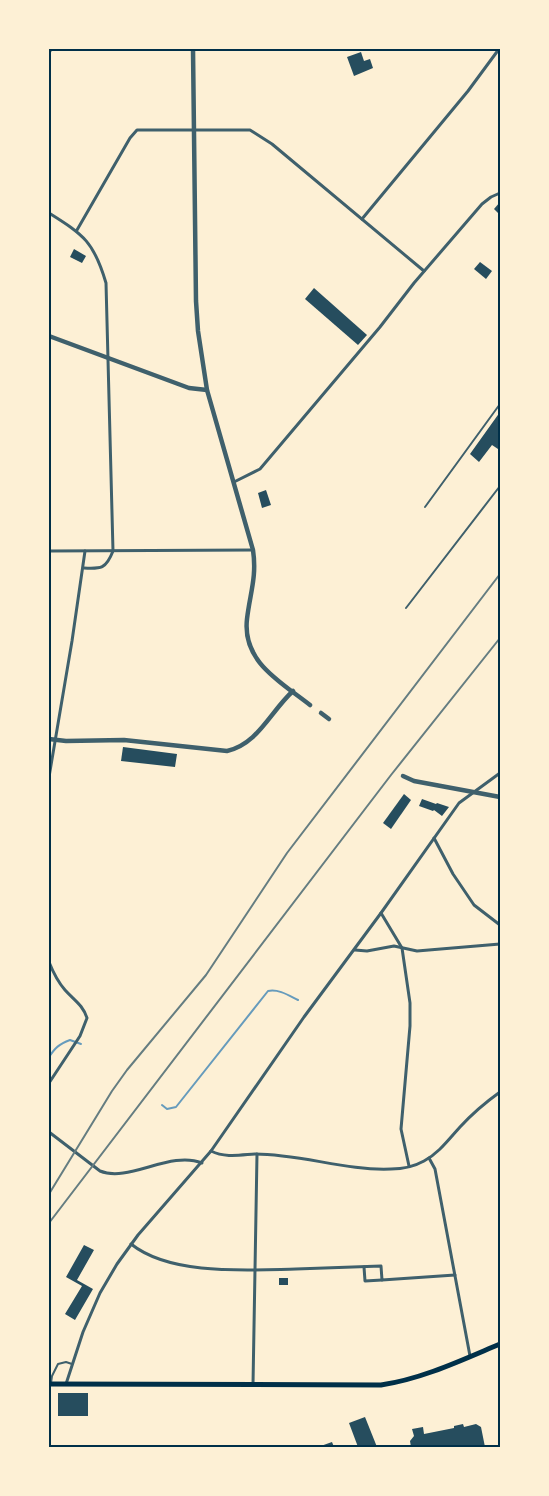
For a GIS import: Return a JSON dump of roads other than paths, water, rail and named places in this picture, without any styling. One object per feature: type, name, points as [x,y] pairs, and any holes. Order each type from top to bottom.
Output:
[{"type":"main road","points":[[50,1384],[381,1385],[422,1375],[500,1344]]},
{"type":"street","points":[[49,53],[51,49]]},
{"type":"street","points":[[194,49],[196,301],[199,341],[207,390],[253,550],[255,567],[253,591],[247,619],[247,639],[260,665],[310,705]]},
{"type":"street","points":[[362,219],[468,91],[499,49]]},
{"type":"street","points":[[77,230],[132,134],[137,130],[245,130],[256,132],[424,272]]},
{"type":"street","points":[[234,482],[260,469],[482,204],[500,193]]},
{"type":"street","points":[[49,213],[77,230],[89,243],[100,262],[106,283],[113,551],[110,559],[103,567],[84,568]]},
{"type":"street","points":[[49,336],[189,388],[207,390]]},
{"type":"street","points":[[49,777],[84,568],[85,550]]},
{"type":"street","points":[[49,551],[253,550]]},
{"type":"street","points":[[49,739],[77,742],[117,740],[227,752],[238,749],[248,743],[281,702],[293,691]]},
{"type":"street","points":[[321,714],[329,719]]},
{"type":"street","points":[[66,1384],[83,1332],[100,1293],[131,1244],[211,1151],[304,1017],[459,803],[500,773]]},
{"type":"street","points":[[402,776],[414,781],[500,797]]},
{"type":"street","points":[[434,838],[453,874],[474,905],[500,926]]},
{"type":"street","points":[[381,913],[402,948],[410,1003],[410,1026],[401,1129],[409,1166]]},
{"type":"street","points":[[354,950],[367,951],[394,946],[417,951],[500,944]]},
{"type":"street","points":[[49,962],[65,990],[84,1008],[87,1018],[80,1036],[49,1083]]},
{"type":"street","points":[[211,1151],[228,1156],[257,1154],[285,1156],[370,1168],[392,1169],[409,1166],[429,1158],[472,1115],[500,1092]]},
{"type":"street","points":[[49,1132],[100,1171],[106,1173],[126,1172],[183,1159],[202,1163]]},
{"type":"street","points":[[253,1386],[257,1154]]},
{"type":"street","points":[[429,1158],[436,1169],[470,1356]]},
{"type":"street","points":[[131,1244],[158,1258],[188,1266],[233,1270],[381,1266],[382,1280]]},
{"type":"street","points":[[364,1267],[365,1281],[455,1275]]},
{"type":"lane","points":[[425,507],[500,404]]},
{"type":"lane","points":[[406,608],[500,486]]},
{"type":"lane","points":[[50,1384],[58,1364],[66,1362],[72,1364]]},
{"type":"waterway","points":[[162,1105],[167,1109],[176,1107],[268,991],[287,994],[298,1000]]},
{"type":"waterway","points":[[49,1057],[53,1051],[70,1040],[81,1044]]},
{"type":"railway","points":[[49,1194],[112,1091],[127,1070],[206,975],[287,853],[500,574]]},
{"type":"railway","points":[[49,1223],[391,775],[500,638]]}]
